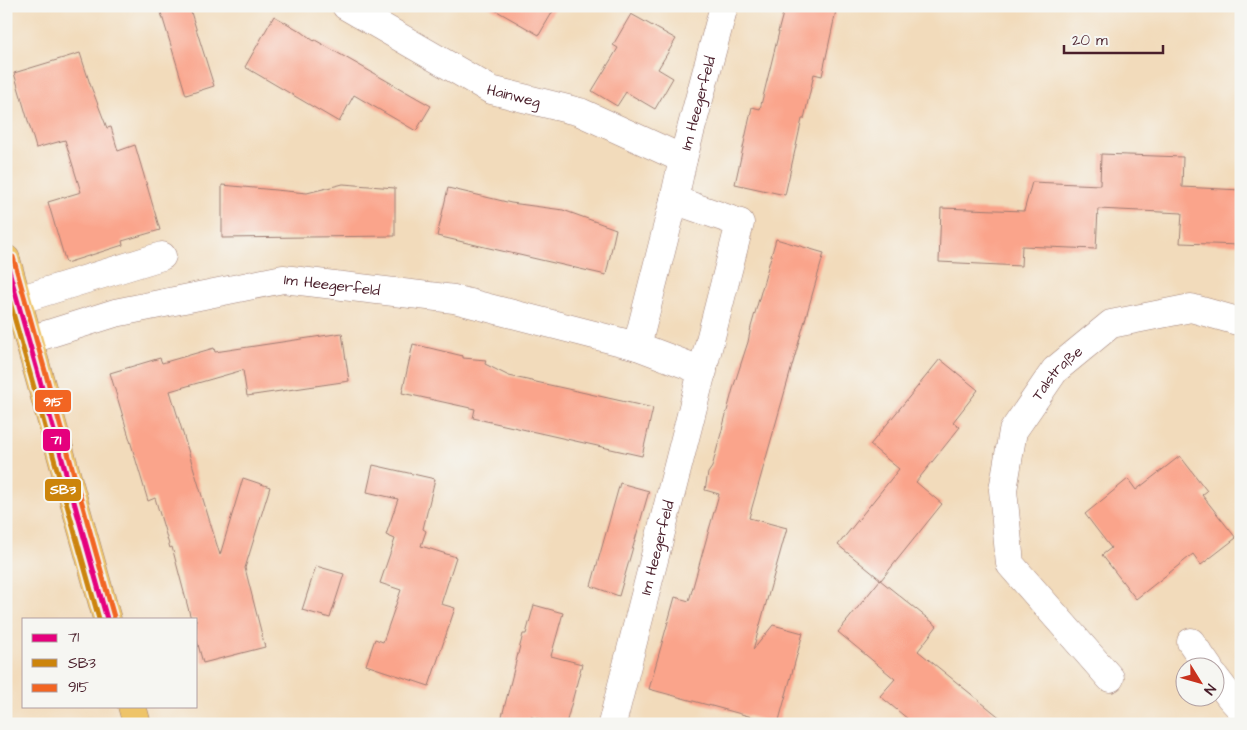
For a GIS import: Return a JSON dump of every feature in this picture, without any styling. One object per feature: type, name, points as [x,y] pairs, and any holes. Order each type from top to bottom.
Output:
[{"type":"main road","points":[[6,259],[107,618]]},
{"type":"main road","points":[[132,708],[136,724]]},
{"type":"street","name":"Im Heegerfeld","points":[[637,346],[674,200],[682,158],[724,6]]},
{"type":"street","name":"Hainweg","points":[[354,8],[491,90],[580,112],[682,158]]},
{"type":"street","name":"Im Heegerfeld","points":[[612,724],[740,224],[674,200]]},
{"type":"street","points":[[18,300],[162,256]]},
{"type":"street","name":"Im Heegerfeld","points":[[29,340],[115,313],[283,279],[454,298],[637,346],[703,371]]},
{"type":"street","name":"Talstraße","points":[[1110,678],[1010,564],[1004,490],[1013,431],[1055,370],[1111,324],[1190,308],[1241,322]]},
{"type":"street","points":[[1191,642],[1202,658]]},
{"type":"street","points":[[1224,689],[1241,709]]},
{"type":"building","points":[[159,6],[189,6],[214,86],[186,95]]},
{"type":"building","points":[[488,6],[556,6],[539,35]]},
{"type":"building","points":[[785,6],[837,6],[822,76],[814,74],[785,195],[735,184],[752,107],[760,109]]},
{"type":"building","points":[[631,14],[676,39],[658,69],[673,78],[655,109],[626,92],[617,106],[592,91],[618,48],[613,45]]},
{"type":"building","points":[[274,16],[314,41],[431,106],[416,131],[354,95],[339,122],[245,67]]},
{"type":"building","points":[[80,53],[107,128],[111,127],[118,151],[135,145],[160,230],[122,241],[123,245],[66,263],[48,202],[81,192],[65,140],[36,148],[14,73]]},
{"type":"building","points":[[1101,154],[1183,157],[1182,187],[1241,190],[1241,245],[1180,243],[1182,213],[1098,209],[1096,249],[1022,246],[1021,266],[939,262],[941,208],[1024,211],[1032,182],[1100,185]]},
{"type":"building","points":[[343,184],[395,188],[395,236],[222,238],[222,185],[307,193]]},
{"type":"building","points":[[448,188],[511,203],[563,210],[616,229],[606,275],[437,236]]},
{"type":"building","points":[[776,239],[824,253],[749,518],[787,528],[753,650],[773,625],[803,633],[778,724],[649,689],[675,597],[689,601],[719,494],[705,490],[708,473],[712,467]]},
{"type":"building","points":[[342,333],[349,381],[247,396],[243,370],[170,391],[220,555],[243,478],[270,487],[245,568],[265,647],[203,663],[198,644],[198,618],[191,618],[172,547],[170,548],[155,498],[148,501],[110,373],[160,358],[162,363],[214,348],[215,352]]},
{"type":"building","points":[[413,344],[463,356],[463,358],[486,360],[485,364],[509,376],[653,408],[642,456],[473,418],[475,409],[402,393]]},
{"type":"building","points":[[940,359],[978,390],[953,422],[960,427],[916,482],[942,504],[881,580],[838,545],[899,469],[870,445]]},
{"type":"building","points":[[1180,456],[1207,491],[1202,495],[1236,538],[1201,565],[1193,554],[1136,599],[1102,555],[1111,548],[1085,514],[1128,479],[1136,490]]},
{"type":"building","points":[[373,465],[435,479],[423,529],[426,531],[421,546],[456,557],[441,604],[455,608],[429,686],[366,665],[375,639],[383,642],[401,590],[380,583],[395,539],[386,535],[398,499],[367,492]]},
{"type":"building","points":[[620,483],[649,491],[619,596],[591,586]]},
{"type":"building","points":[[316,566],[344,574],[330,618],[302,610]]},
{"type":"building","points":[[880,580],[937,626],[918,651],[1008,724],[914,724],[880,696],[895,679],[838,632]]},
{"type":"building","points":[[534,605],[563,613],[551,656],[582,664],[566,724],[557,724],[531,717],[530,724],[500,724],[523,634],[526,634]]},
{"type":"transit line","name":"915","points":[[13,257],[114,617]]},
{"type":"transit line","name":"71","points":[[6,260],[107,618]]},
{"type":"transit line","name":"SB3","points":[[6,288],[99,618]]}]
